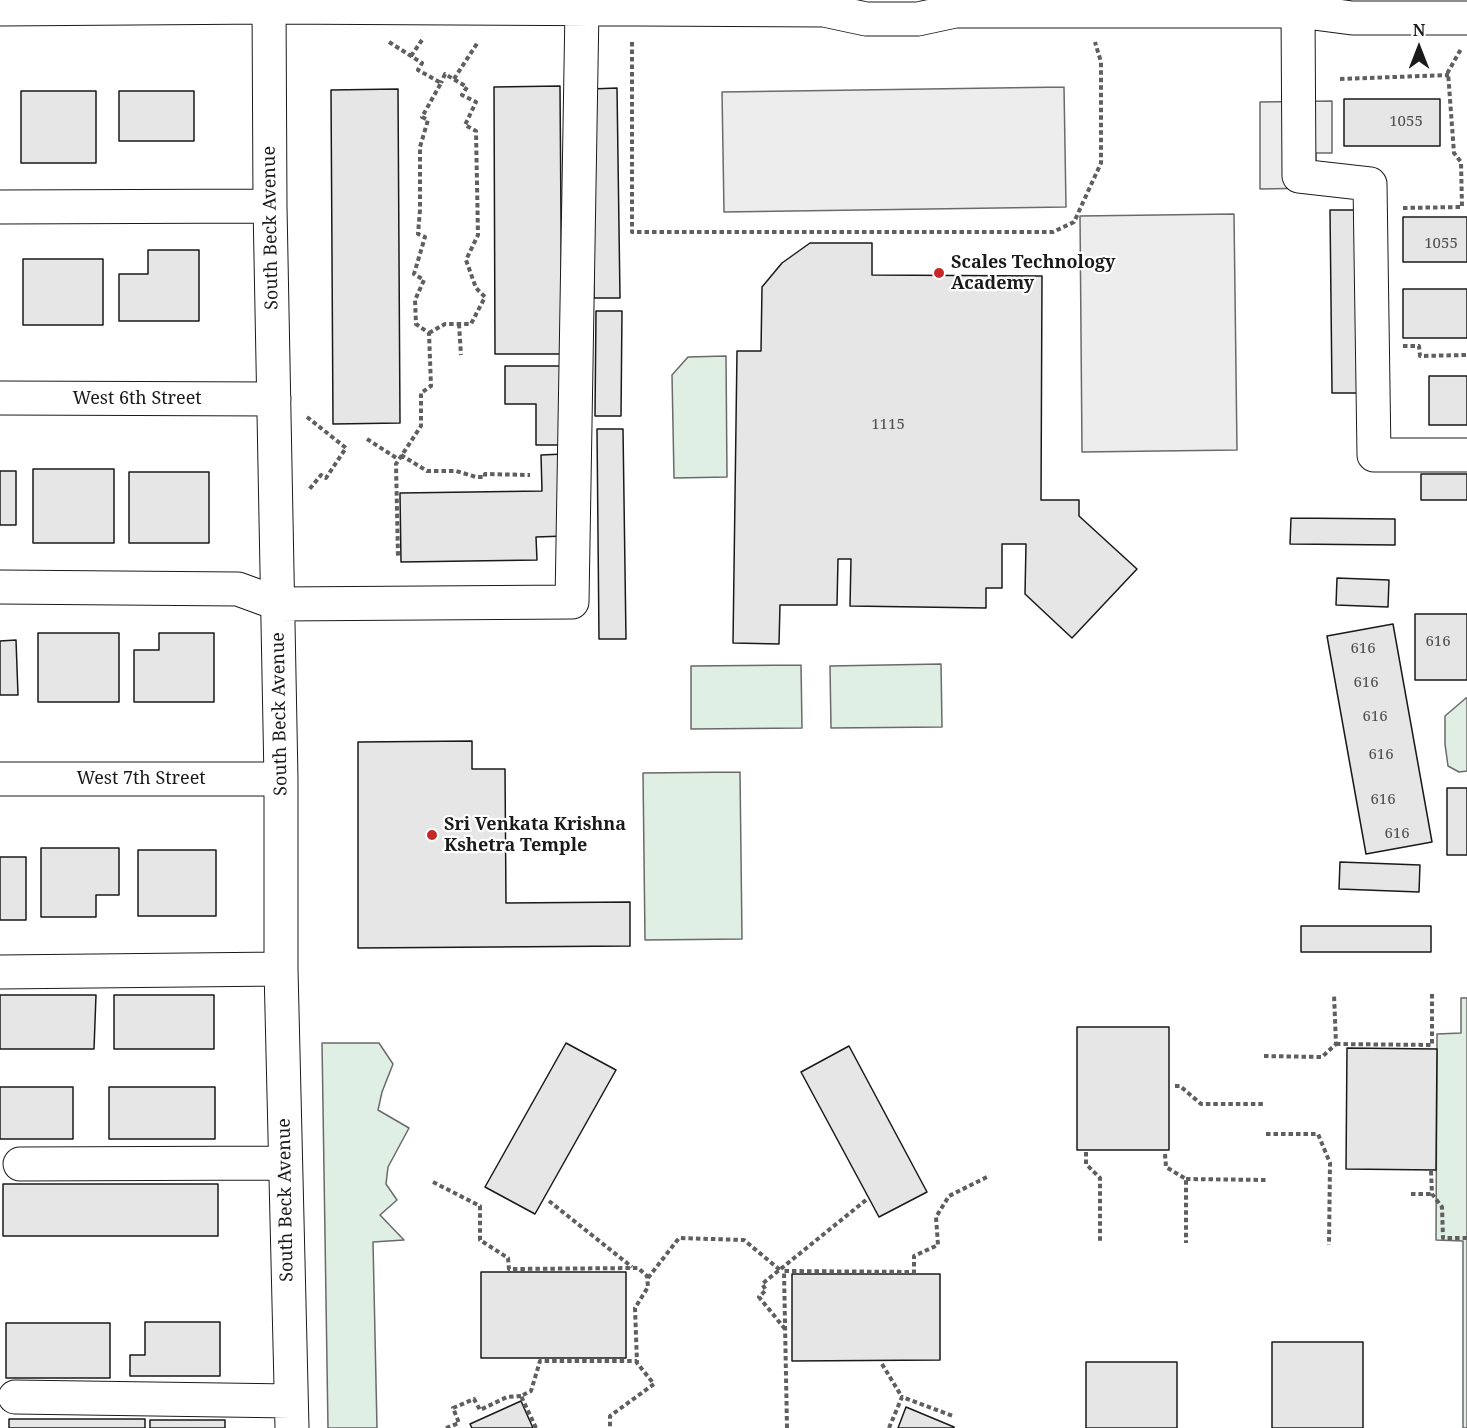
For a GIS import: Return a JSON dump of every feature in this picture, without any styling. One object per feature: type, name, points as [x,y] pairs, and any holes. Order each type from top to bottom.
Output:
[{"type":"street","points":[[0,9],[269,4],[582,8],[639,14],[824,10],[864,0],[919,1],[955,11],[1032,5],[1252,6],[1464,31]]},
{"type":"street","points":[[1298,11],[1348,3],[1467,6]]},
{"type":"street","name":"South Beck Avenue","points":[[269,4],[270,206],[279,604],[281,969],[291,1414]]},
{"type":"street","points":[[0,587],[238,589],[279,604],[572,602],[582,8]]},
{"type":"street","points":[[1298,11],[1299,176],[1370,184],[1374,455],[1467,455]]},
{"type":"street","points":[[0,207],[270,206]]},
{"type":"street","name":"West 6th Street","points":[[0,398],[274,399]]},
{"type":"street","name":"West 7th Street","points":[[0,779],[281,779]]},
{"type":"street","points":[[0,972],[281,969]]},
{"type":"street","points":[[20,1164],[285,1163]]},
{"type":"street","points":[[15,1397],[291,1414]]},
{"type":"path","points":[[639,14],[632,232],[1053,232],[1074,222],[1101,163],[1101,62],[1094,37]]},
{"type":"path","points":[[1370,209],[1462,207],[1461,162],[1454,153],[1448,72],[1461,51],[1464,31]]},
{"type":"path","points":[[411,56],[426,33]]},
{"type":"path","points":[[454,79],[482,34]]},
{"type":"path","points":[[384,39],[422,63],[418,70],[441,83]]},
{"type":"path","points":[[445,74],[467,87],[462,95],[476,102],[465,125],[476,131],[478,235],[466,260],[476,288],[485,297],[471,324],[445,324],[429,333],[416,324],[415,300],[424,280],[414,274],[425,237],[418,234],[420,147],[428,120],[422,117],[445,74]]},
{"type":"path","points":[[1340,79],[1449,75]]},
{"type":"path","points":[[459,324],[461,355]]},
{"type":"path","points":[[398,556],[396,464],[421,426],[421,393],[431,386],[429,333]]},
{"type":"path","points":[[1372,347],[1419,346],[1420,356],[1467,355]]},
{"type":"path","points":[[303,414],[346,448],[326,478],[321,475],[306,494]]},
{"type":"path","points":[[367,440],[427,471],[456,471],[476,477],[485,477],[485,474],[530,475]]},
{"type":"path","points":[[1334,994],[1336,1044]]},
{"type":"path","points":[[1264,1056],[1322,1057],[1336,1044],[1432,1045],[1432,994]]},
{"type":"path","points":[[1175,1086],[1180,1086],[1201,1104],[1265,1104]]},
{"type":"path","points":[[1266,1134],[1318,1134],[1330,1163],[1329,1245]]},
{"type":"path","points":[[1086,1152],[1086,1164],[1100,1178],[1100,1242]]},
{"type":"path","points":[[1165,1154],[1166,1167],[1186,1179],[1266,1180]]},
{"type":"path","points":[[1431,1171],[1432,1194],[1442,1207],[1443,1238],[1467,1238]]},
{"type":"path","points":[[647,1280],[679,1238],[744,1240],[782,1270],[914,1272],[914,1256],[938,1245],[936,1217],[949,1196],[987,1177]]},
{"type":"path","points":[[1186,1179],[1186,1244]]},
{"type":"path","points":[[433,1182],[480,1206],[480,1240],[508,1258],[509,1269],[638,1268],[647,1276],[648,1287],[635,1308],[637,1363],[654,1384],[610,1416],[610,1428]]},
{"type":"path","points":[[1411,1194],[1432,1194]]},
{"type":"path","points":[[785,1329],[759,1297],[766,1290],[762,1284],[866,1200]]},
{"type":"path","points":[[549,1201],[632,1268]]},
{"type":"path","points":[[782,1270],[787,1428]]},
{"type":"path","points":[[446,1428],[459,1423],[453,1408],[474,1399],[480,1410],[507,1397],[521,1396],[531,1391],[540,1361],[637,1361]]},
{"type":"path","points":[[882,1364],[902,1397],[953,1416]]},
{"type":"path","points":[[521,1396],[536,1428]]},
{"type":"path","points":[[889,1428],[902,1397]]},
{"type":"green space","points":[[726,356],[727,477],[674,478],[672,375],[688,357]]},
{"type":"green space","points":[[941,664],[942,727],[831,728],[830,666]]},
{"type":"green space","points":[[801,665],[802,728],[691,729],[691,666]]},
{"type":"green space","points":[[1466,698],[1467,771],[1459,772],[1448,766],[1445,716]]},
{"type":"green space","points":[[740,772],[742,939],[645,940],[643,773]]},
{"type":"green space","points":[[1461,998],[1467,998],[1467,1428],[1463,1428],[1463,1241],[1436,1240],[1437,1034],[1461,1033]]},
{"type":"green space","points":[[322,1043],[379,1043],[393,1064],[378,1110],[409,1128],[388,1167],[386,1184],[397,1200],[380,1215],[404,1240],[373,1242],[377,1428],[328,1428]]},
{"type":"shaded area","points":[[1064,87],[1066,207],[724,212],[722,92]]},
{"type":"shaded area","points":[[1332,101],[1332,153],[1316,153],[1316,188],[1260,189],[1260,102]]},
{"type":"shaded area","points":[[1234,214],[1237,450],[1082,452],[1080,216]]},
{"type":"building","points":[[560,86],[562,354],[495,354],[494,87]]},
{"type":"building","points":[[617,88],[620,298],[594,298],[591,89]]},
{"type":"building","points":[[398,89],[400,423],[333,424],[331,90]]},
{"type":"building","points":[[21,91],[96,91],[96,163],[21,163]]},
{"type":"building","points":[[119,91],[194,91],[194,141],[119,141]]},
{"type":"building","points":[[1344,99],[1440,99],[1440,146],[1344,146]]},
{"type":"building","points":[[1330,210],[1356,210],[1358,393],[1332,393]]},
{"type":"building","points":[[1403,217],[1467,217],[1467,262],[1403,262]]},
{"type":"building","points":[[810,243],[872,243],[872,275],[1042,276],[1041,500],[1079,500],[1079,516],[1137,569],[1072,638],[1025,594],[1026,544],[1002,544],[1002,588],[986,588],[986,608],[850,606],[851,559],[838,559],[837,605],[780,605],[779,644],[733,643],[737,351],[761,351],[762,287],[782,263]]},
{"type":"building","points":[[148,250],[199,250],[199,321],[119,321],[119,274],[148,274]]},
{"type":"building","points":[[23,259],[103,259],[103,325],[23,325]]},
{"type":"building","points":[[1403,289],[1467,289],[1467,338],[1403,338]]},
{"type":"building","points":[[596,311],[622,311],[621,416],[595,416]]},
{"type":"building","points":[[505,366],[564,366],[564,445],[536,445],[536,404],[505,404]]},
{"type":"building","points":[[1429,376],[1467,376],[1467,425],[1429,425]]},
{"type":"building","points":[[597,429],[623,429],[626,639],[599,639]]},
{"type":"building","points":[[564,454],[565,536],[536,537],[537,560],[401,562],[400,493],[542,491],[541,455]]},
{"type":"building","points":[[33,469],[114,469],[114,543],[33,543]]},
{"type":"building","points":[[0,471],[16,471],[16,525],[0,525]]},
{"type":"building","points":[[129,472],[209,472],[209,543],[129,543]]},
{"type":"building","points":[[1421,474],[1467,474],[1467,500],[1421,500]]},
{"type":"building","points":[[1291,518],[1395,519],[1395,545],[1290,544]]},
{"type":"building","points":[[1337,578],[1389,580],[1388,607],[1336,605]]},
{"type":"building","points":[[1415,614],[1467,614],[1467,680],[1415,680]]},
{"type":"building","points":[[1393,624],[1432,842],[1366,854],[1327,636]]},
{"type":"building","points":[[38,633],[119,633],[119,702],[38,702]]},
{"type":"building","points":[[159,633],[214,633],[214,702],[134,702],[134,650],[159,650]]},
{"type":"building","points":[[16,640],[18,695],[0,695],[0,641]]},
{"type":"building","name":"Sri Venkata Krishna Kshetra Temple","points":[[472,741],[472,769],[505,769],[506,903],[630,902],[630,946],[358,948],[358,742]]},
{"type":"building","points":[[1447,788],[1467,788],[1467,855],[1447,855]]},
{"type":"building","points":[[41,848],[119,848],[119,895],[96,895],[96,917],[41,917]]},
{"type":"building","points":[[138,850],[216,850],[216,916],[138,916]]},
{"type":"building","points":[[0,857],[26,857],[26,920],[0,920]]},
{"type":"building","points":[[1340,862],[1420,865],[1419,892],[1339,889]]},
{"type":"building","points":[[1301,926],[1431,926],[1431,952],[1301,952]]},
{"type":"building","points":[[0,995],[96,995],[94,1049],[0,1049]]},
{"type":"building","points":[[114,995],[214,995],[214,1049],[114,1049]]},
{"type":"building","points":[[1077,1027],[1169,1027],[1169,1150],[1077,1150]]},
{"type":"building","points":[[566,1043],[616,1070],[535,1214],[485,1187]]},
{"type":"building","points":[[849,1046],[927,1192],[879,1217],[801,1072]]},
{"type":"building","points":[[1347,1048],[1437,1049],[1436,1170],[1346,1169]]},
{"type":"building","points":[[0,1087],[73,1087],[73,1139],[0,1139]]},
{"type":"building","points":[[109,1087],[215,1087],[215,1139],[109,1139]]},
{"type":"building","points":[[3,1184],[218,1184],[218,1236],[3,1236]]},
{"type":"building","points":[[481,1272],[626,1272],[626,1358],[481,1358]]},
{"type":"building","points":[[792,1274],[940,1274],[940,1360],[792,1361]]},
{"type":"building","points":[[145,1322],[220,1322],[220,1376],[130,1376],[130,1355],[145,1355]]},
{"type":"building","points":[[6,1323],[110,1323],[110,1378],[6,1378]]},
{"type":"building","points":[[1272,1342],[1363,1342],[1363,1428],[1272,1428]]},
{"type":"building","points":[[1086,1362],[1177,1362],[1177,1428],[1086,1428]]},
{"type":"building","points":[[521,1401],[533,1428],[472,1428],[470,1424]]},
{"type":"building","points":[[906,1407],[954,1427],[954,1428],[898,1428]]},
{"type":"building","points":[[9,1419],[145,1419],[145,1428],[9,1428]]},
{"type":"building","points":[[150,1420],[225,1420],[225,1428],[150,1428]]},
{"type":"place","name":"Scales Technology Academy","points":[[939,273]]},
{"type":"place","name":"Sri Venkata Krishna Kshetra Temple","points":[[432,835]]}]
